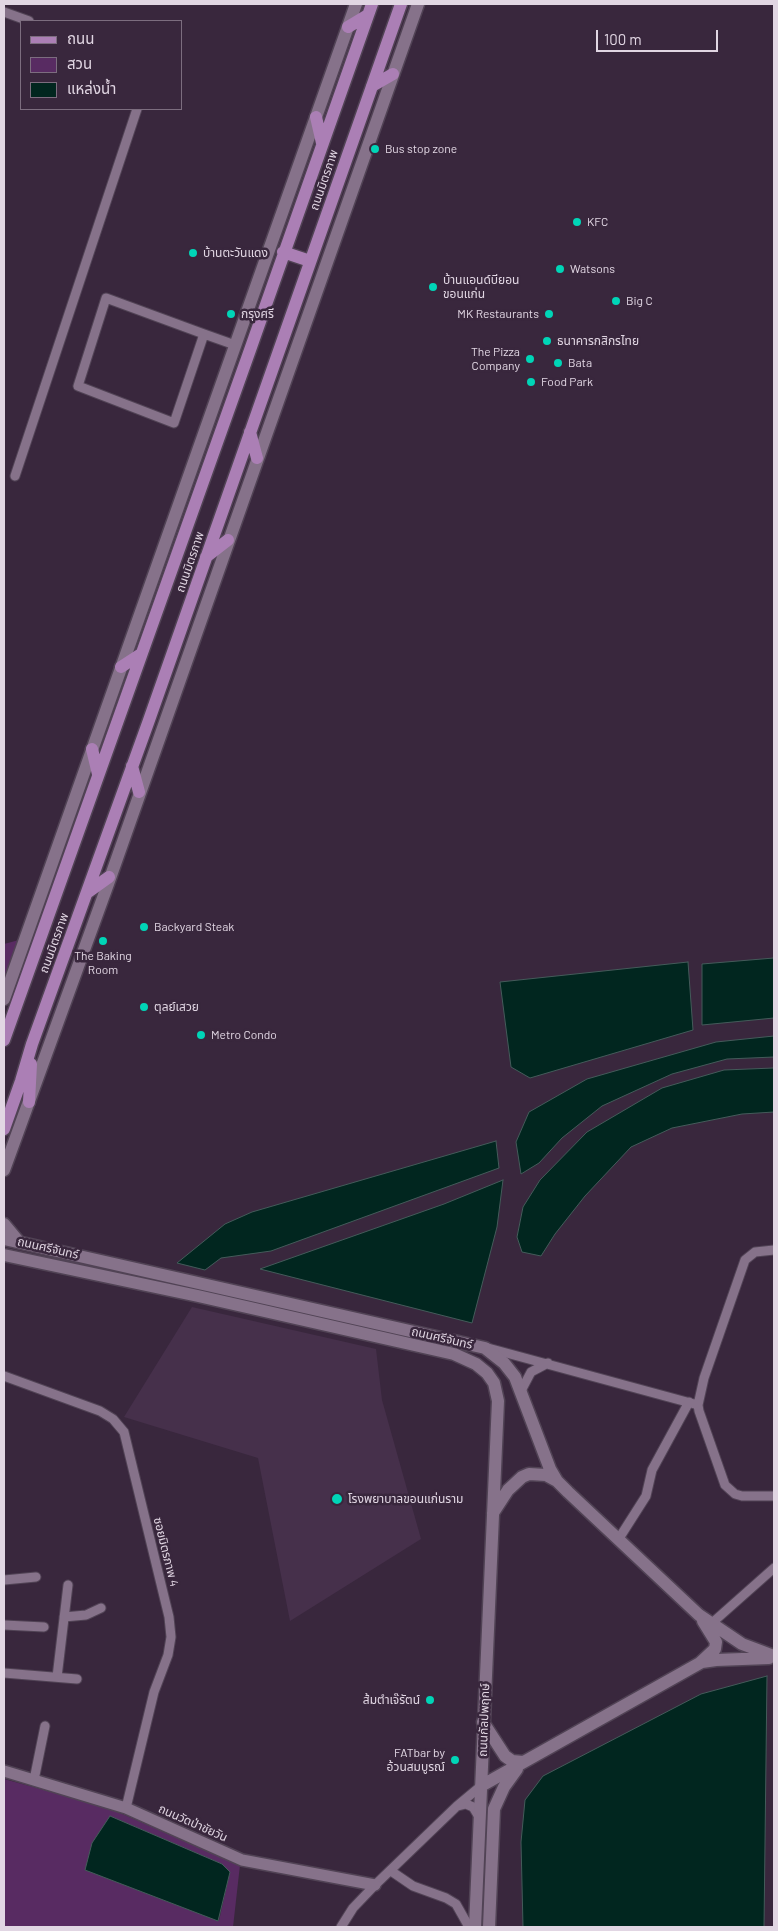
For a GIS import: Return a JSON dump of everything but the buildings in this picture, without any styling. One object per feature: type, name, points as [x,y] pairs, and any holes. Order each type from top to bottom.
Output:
[{"type":"main road","points":[[4,999],[356,4]]},
{"type":"main road","name":"ถนนมิตรภาพ","points":[[4,1129],[32,1044],[88,892],[401,4]]},
{"type":"main road","points":[[4,1170],[418,4]]},
{"type":"main road","points":[[348,27],[370,9]]},
{"type":"main road","name":"ถนนมิตรภาพ","points":[[4,1039],[370,9]]},
{"type":"main road","points":[[372,86],[393,74]]},
{"type":"main road","points":[[316,117],[322,143]]},
{"type":"main road","points":[[283,252],[310,262]]},
{"type":"main road","points":[[250,432],[257,458]]},
{"type":"main road","points":[[206,558],[228,540]]},
{"type":"main road","points":[[121,667],[141,654]]},
{"type":"main road","points":[[92,749],[98,774]]},
{"type":"main road","points":[[132,766],[139,792]]},
{"type":"main road","points":[[88,892],[109,877]]},
{"type":"main road","points":[[29,1102],[32,1044]]},
{"type":"main road","points":[[4,1224],[19,1242]]},
{"type":"main road","name":"ถนนศรีจันทร์","points":[[4,1239],[485,1348],[496,1355],[509,1369],[521,1391],[550,1469],[558,1481],[699,1615],[742,1644],[774,1657]]},
{"type":"main road","name":"ถนนศรีจันทร์","points":[[6,1257],[350,1330],[454,1354],[476,1364]]},
{"type":"main road","name":"ถนนกัลปพฤกษ์","points":[[475,1927],[498,1401],[494,1383],[487,1373],[476,1364]]},
{"type":"main road","points":[[493,1513],[508,1490],[522,1477],[529,1474],[546,1475],[558,1481]]},
{"type":"main road","points":[[481,1786],[700,1663],[716,1649],[716,1642],[699,1615]]},
{"type":"main road","points":[[700,1663],[716,1660],[774,1657]]},
{"type":"main road","points":[[484,1722],[497,1746],[505,1756],[512,1761],[523,1762]]},
{"type":"main road","points":[[489,1927],[494,1809],[507,1782],[523,1762]]},
{"type":"street","points":[[4,12],[26,20]]},
{"type":"street","points":[[15,476],[137,110]]},
{"type":"street","points":[[204,334],[174,422],[78,386],[106,298],[235,345]]},
{"type":"street","points":[[774,1250],[755,1252],[745,1260],[704,1378],[698,1404],[704,1428],[724,1485],[735,1494],[742,1496],[774,1496]]},
{"type":"street","points":[[485,1348],[548,1363],[698,1404]]},
{"type":"street","points":[[521,1391],[531,1372],[548,1363]]},
{"type":"street","name":"ซอยมิตรภาพ 4","points":[[4,1376],[100,1411],[113,1419],[124,1432],[169,1617],[171,1637],[168,1655],[154,1692],[126,1808]]},
{"type":"street","points":[[618,1540],[646,1496],[652,1470],[689,1402]]},
{"type":"street","points":[[712,1623],[774,1568]]},
{"type":"street","points":[[4,1580],[36,1577]]},
{"type":"street","points":[[57,1677],[68,1585]]},
{"type":"street","points":[[64,1617],[86,1615],[100,1608]]},
{"type":"street","points":[[4,1625],[44,1627]]},
{"type":"street","points":[[4,1673],[76,1679]]},
{"type":"street","points":[[34,1780],[45,1726]]},
{"type":"street","name":"ถนนวัดป่าชัยวัน","points":[[4,1771],[126,1808],[242,1860],[376,1885]]},
{"type":"street","points":[[341,1927],[354,1908],[376,1885],[457,1806],[481,1786]]},
{"type":"street","points":[[457,1806],[466,1804],[473,1807],[479,1817]]},
{"type":"street","points":[[391,1871],[413,1886],[446,1898],[456,1904],[469,1927]]},
{"type":"street","points":[[476,1884],[491,1885]]},
{"type":"shaded area","name":"โรงพยาบาลขอนแก่นราม","points":[[192,1307],[376,1349],[382,1400],[421,1539],[290,1621],[258,1458],[124,1417]]},
{"type":"green space","points":[[19,940],[4,983],[4,944]]},
{"type":"green space","points":[[4,1779],[106,1807],[240,1865],[233,1927],[4,1927]],"holes":[[[110,1816],[222,1864],[230,1872],[219,1921],[86,1870]]]},
{"type":"water","points":[[774,958],[774,1018],[702,1025],[702,964]]},
{"type":"water","points":[[688,962],[693,1030],[530,1078],[511,1067],[500,982]]},
{"type":"water","points":[[774,1036],[774,1057],[727,1059],[672,1074],[602,1106],[562,1138],[539,1163],[521,1174],[516,1142],[529,1112],[587,1079],[716,1042]]},
{"type":"water","points":[[774,1068],[774,1112],[742,1114],[672,1128],[631,1147],[585,1196],[555,1234],[541,1256],[522,1252],[517,1237],[523,1207],[540,1180],[587,1132],[662,1088],[724,1070]]},
{"type":"water","points":[[496,1141],[499,1168],[271,1251],[221,1258],[205,1270],[177,1263],[225,1224],[252,1212]]},
{"type":"water","points":[[503,1180],[497,1227],[472,1323],[260,1269],[444,1204]]},
{"type":"water","points":[[767,1676],[764,1927],[523,1927],[521,1842],[525,1800],[543,1776],[701,1694]]},
{"type":"water","points":[[110,1816],[222,1864],[230,1872],[218,1921],[85,1870],[92,1843]]},
{"type":"place","name":"Bus stop zone","points":[[375,149]]},
{"type":"place","name":"KFC","points":[[577,222]]},
{"type":"place","name":"บ้านตะวันแดง","points":[[193,253]]},
{"type":"place","name":"Watsons","points":[[560,269]]},
{"type":"place","name":"บ้านแอนด์บียอน ขอนแก่น","points":[[433,287]]},
{"type":"place","name":"Big C","points":[[616,301]]},
{"type":"place","name":"กรุงศรี","points":[[231,314]]},
{"type":"place","name":"MK Restaurants","points":[[549,314]]},
{"type":"place","name":"ธนาคารกสิกรไทย","points":[[547,341]]},
{"type":"place","name":"The Pizza Company","points":[[530,359]]},
{"type":"place","name":"Bata","points":[[558,363]]},
{"type":"place","name":"Food Park","points":[[531,382]]},
{"type":"place","name":"Backyard Steak","points":[[144,927]]},
{"type":"place","name":"The Baking Room","points":[[103,941]]},
{"type":"place","name":"ตุลย์เสวย","points":[[144,1007]]},
{"type":"place","name":"Metro Condo","points":[[201,1035]]},
{"type":"place","name":"โรงพยาบาลขอนแก่นราม","points":[[337,1499]]},
{"type":"place","name":"ส้มตำเจ๊รัตน์","points":[[430,1700]]},
{"type":"place","name":"FATbar by อ้วนสมบูรณ์","points":[[455,1760]]}]
